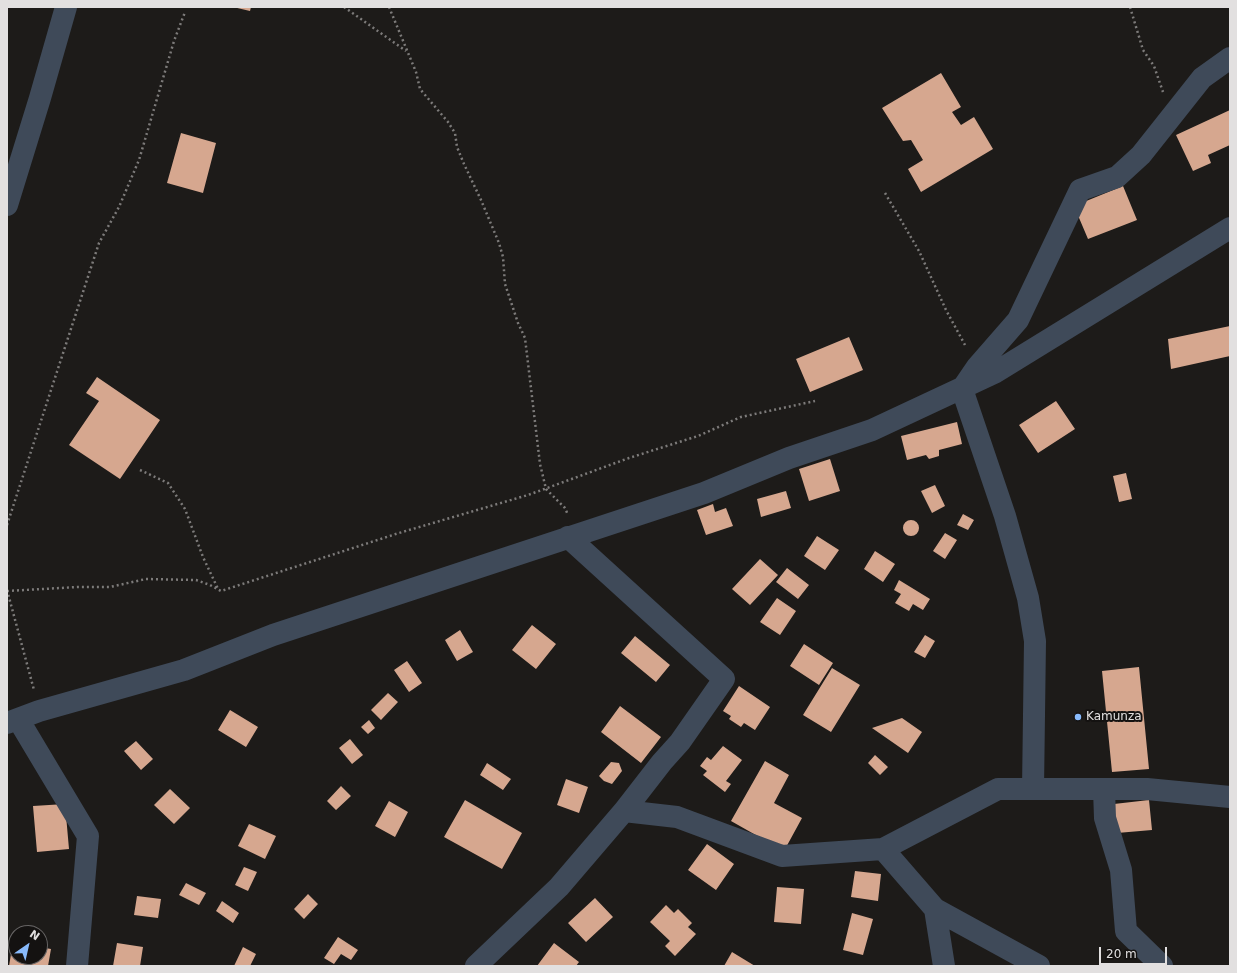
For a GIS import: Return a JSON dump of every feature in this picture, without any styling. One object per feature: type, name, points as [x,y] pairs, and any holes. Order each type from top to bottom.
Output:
[{"type":"street","points":[[7,205],[66,7]]},
{"type":"street","points":[[962,389],[977,366],[1018,320],[1080,190],[1117,177],[1141,155],[1202,78],[1230,58]]},
{"type":"street","points":[[77,966],[88,836],[12,721],[184,670],[273,635],[704,493],[789,458],[872,430],[996,372],[1230,228]]},
{"type":"street","points":[[962,389],[1005,516],[1028,598],[1035,641],[1033,789]]},
{"type":"street","points":[[476,966],[559,887],[624,811],[662,762],[680,742],[724,679],[568,537]]},
{"type":"street","points":[[624,811],[677,817],[782,856],[883,849],[998,789],[1147,789],[1230,797]]},
{"type":"street","points":[[1104,789],[1105,818],[1121,870],[1126,930],[1162,966]]},
{"type":"street","points":[[883,849],[935,909],[1039,966]]},
{"type":"street","points":[[935,909],[944,966]]},
{"type":"path","points":[[344,7],[407,52]]},
{"type":"path","points":[[388,7],[416,72],[420,89],[448,122],[454,133],[457,147],[499,243],[503,257],[506,284],[518,322],[525,338],[539,456],[546,489],[565,508],[570,520],[568,537]]},
{"type":"path","points":[[1130,7],[1142,50],[1154,66],[1164,97]]},
{"type":"path","points":[[7,525],[99,243],[120,207],[139,160],[174,41],[185,12]]},
{"type":"path","points":[[885,193],[919,251],[946,310],[977,366]]},
{"type":"path","points":[[39,712],[7,591],[78,587],[110,587],[146,580],[196,580],[221,591],[399,533],[546,489],[629,458],[698,436],[741,417],[814,401]]},
{"type":"path","points":[[140,470],[168,483],[185,509],[203,557],[218,590]]},
{"type":"building","points":[[233,7],[251,7],[250,11]]},
{"type":"building","points":[[941,73],[961,107],[952,112],[961,125],[974,117],[993,149],[921,192],[908,169],[923,160],[911,140],[903,141],[882,108]]},
{"type":"building","points":[[1230,110],[1230,145],[1208,155],[1211,163],[1193,171],[1176,135]]},
{"type":"building","points":[[181,133],[216,143],[203,193],[167,183]]},
{"type":"building","points":[[1123,186],[1137,220],[1088,239],[1074,206]]},
{"type":"building","points":[[1230,326],[1230,356],[1171,369],[1168,339]]},
{"type":"building","points":[[849,337],[863,370],[810,392],[796,359]]},
{"type":"building","points":[[97,377],[160,420],[120,479],[69,445],[99,401],[86,393]]},
{"type":"building","points":[[1056,401],[1075,429],[1038,453],[1019,425]]},
{"type":"building","points":[[957,422],[962,444],[939,450],[939,456],[929,459],[926,455],[907,460],[901,436]]},
{"type":"building","points":[[830,459],[840,491],[809,501],[799,469]]},
{"type":"building","points":[[1126,473],[1132,499],[1119,502],[1113,476]]},
{"type":"building","points":[[935,485],[945,506],[932,513],[921,491]]},
{"type":"building","points":[[786,491],[791,508],[761,517],[757,499]]},
{"type":"building","points":[[713,504],[715,512],[726,508],[733,526],[706,535],[697,510]]},
{"type":"building","points":[[963,514],[974,520],[968,530],[957,525]]},
{"type":"building","points":[[908,520],[914,520],[919,525],[917,534],[914,536],[908,536],[903,531],[903,525]]},
{"type":"building","points":[[945,533],[957,540],[945,559],[933,551]]},
{"type":"building","points":[[817,536],[839,550],[825,570],[804,556]]},
{"type":"building","points":[[875,551],[895,564],[883,582],[864,569]]},
{"type":"building","points":[[760,559],[778,575],[750,605],[732,589]]},
{"type":"building","points":[[787,568],[809,585],[798,599],[776,582]]},
{"type":"building","points":[[899,580],[930,599],[923,610],[913,604],[909,611],[895,603],[901,594],[894,590]]},
{"type":"building","points":[[777,598],[796,611],[780,635],[760,622]]},
{"type":"building","points":[[532,625],[556,644],[536,669],[512,650]]},
{"type":"building","points":[[460,630],[473,652],[457,661],[445,640]]},
{"type":"building","points":[[925,635],[935,641],[925,658],[914,652]]},
{"type":"building","points":[[635,636],[670,665],[656,682],[621,653]]},
{"type":"building","points":[[804,644],[833,663],[819,685],[790,666]]},
{"type":"building","points":[[407,661],[422,683],[409,692],[394,670]]},
{"type":"building","points":[[1139,667],[1149,769],[1112,772],[1102,671]]},
{"type":"building","points":[[832,668],[860,685],[831,732],[803,715]]},
{"type":"building","points":[[739,686],[770,707],[755,730],[744,723],[741,727],[729,719],[731,716],[723,711]]},
{"type":"building","points":[[388,693],[398,702],[381,720],[371,710]]},
{"type":"building","points":[[620,706],[661,737],[641,763],[601,732]]},
{"type":"building","points":[[230,710],[258,727],[246,747],[218,730]]},
{"type":"building","points":[[902,718],[922,732],[908,753],[872,728]]},
{"type":"building","points":[[369,720],[375,728],[368,734],[361,727]]},
{"type":"building","points":[[350,739],[363,755],[352,764],[339,748]]},
{"type":"building","points":[[136,741],[153,759],[141,770],[124,751]]},
{"type":"building","points":[[723,746],[742,760],[726,781],[731,784],[725,792],[703,775],[707,771],[700,766],[707,757],[711,760]]},
{"type":"building","points":[[875,755],[888,767],[880,775],[868,763]]},
{"type":"building","points":[[765,761],[789,775],[774,803],[802,818],[784,851],[731,821]]},
{"type":"building","points":[[611,762],[619,763],[622,771],[612,784],[604,781],[599,776]]},
{"type":"building","points":[[487,763],[511,779],[503,790],[480,775]]},
{"type":"building","points":[[566,779],[588,787],[579,813],[557,805]]},
{"type":"building","points":[[341,786],[351,796],[336,810],[327,801]]},
{"type":"building","points":[[170,789],[190,808],[174,824],[154,805]]},
{"type":"building","points":[[465,800],[522,833],[502,869],[444,837]]},
{"type":"building","points":[[1149,800],[1152,830],[1117,833],[1114,804]]},
{"type":"building","points":[[389,801],[408,812],[395,837],[375,826]]},
{"type":"building","points":[[65,804],[69,849],[37,852],[33,806]]},
{"type":"building","points":[[249,824],[276,836],[265,859],[238,846]]},
{"type":"building","points":[[707,844],[734,864],[716,890],[688,870]]},
{"type":"building","points":[[244,867],[257,872],[248,891],[235,885]]},
{"type":"building","points":[[855,871],[881,874],[878,901],[851,897]]},
{"type":"building","points":[[186,883],[206,893],[199,905],[179,895]]},
{"type":"building","points":[[777,887],[804,889],[801,924],[774,922]]},
{"type":"building","points":[[308,894],[318,904],[304,919],[294,909]]},
{"type":"building","points":[[137,896],[161,899],[158,918],[134,915]]},
{"type":"building","points":[[595,898],[613,917],[586,942],[568,923]]},
{"type":"building","points":[[222,901],[239,913],[233,923],[216,911]]},
{"type":"building","points":[[666,905],[674,913],[678,909],[692,923],[688,927],[696,934],[675,956],[665,946],[670,941],[650,922]]},
{"type":"building","points":[[852,913],[873,919],[863,955],[843,950]]},
{"type":"building","points":[[338,937],[358,950],[351,960],[341,954],[334,964],[324,958]]},
{"type":"building","points":[[117,943],[143,947],[140,966],[113,966]]},
{"type":"building","points":[[554,943],[579,962],[576,966],[537,966]]},
{"type":"building","points":[[243,947],[256,954],[250,966],[234,966]]},
{"type":"building","points":[[48,948],[51,949],[48,966],[9,966],[48,965]]},
{"type":"building","points":[[732,952],[755,966],[724,966]]},
{"type":"place","name":"Kamunza","points":[[1078,717]]}]
